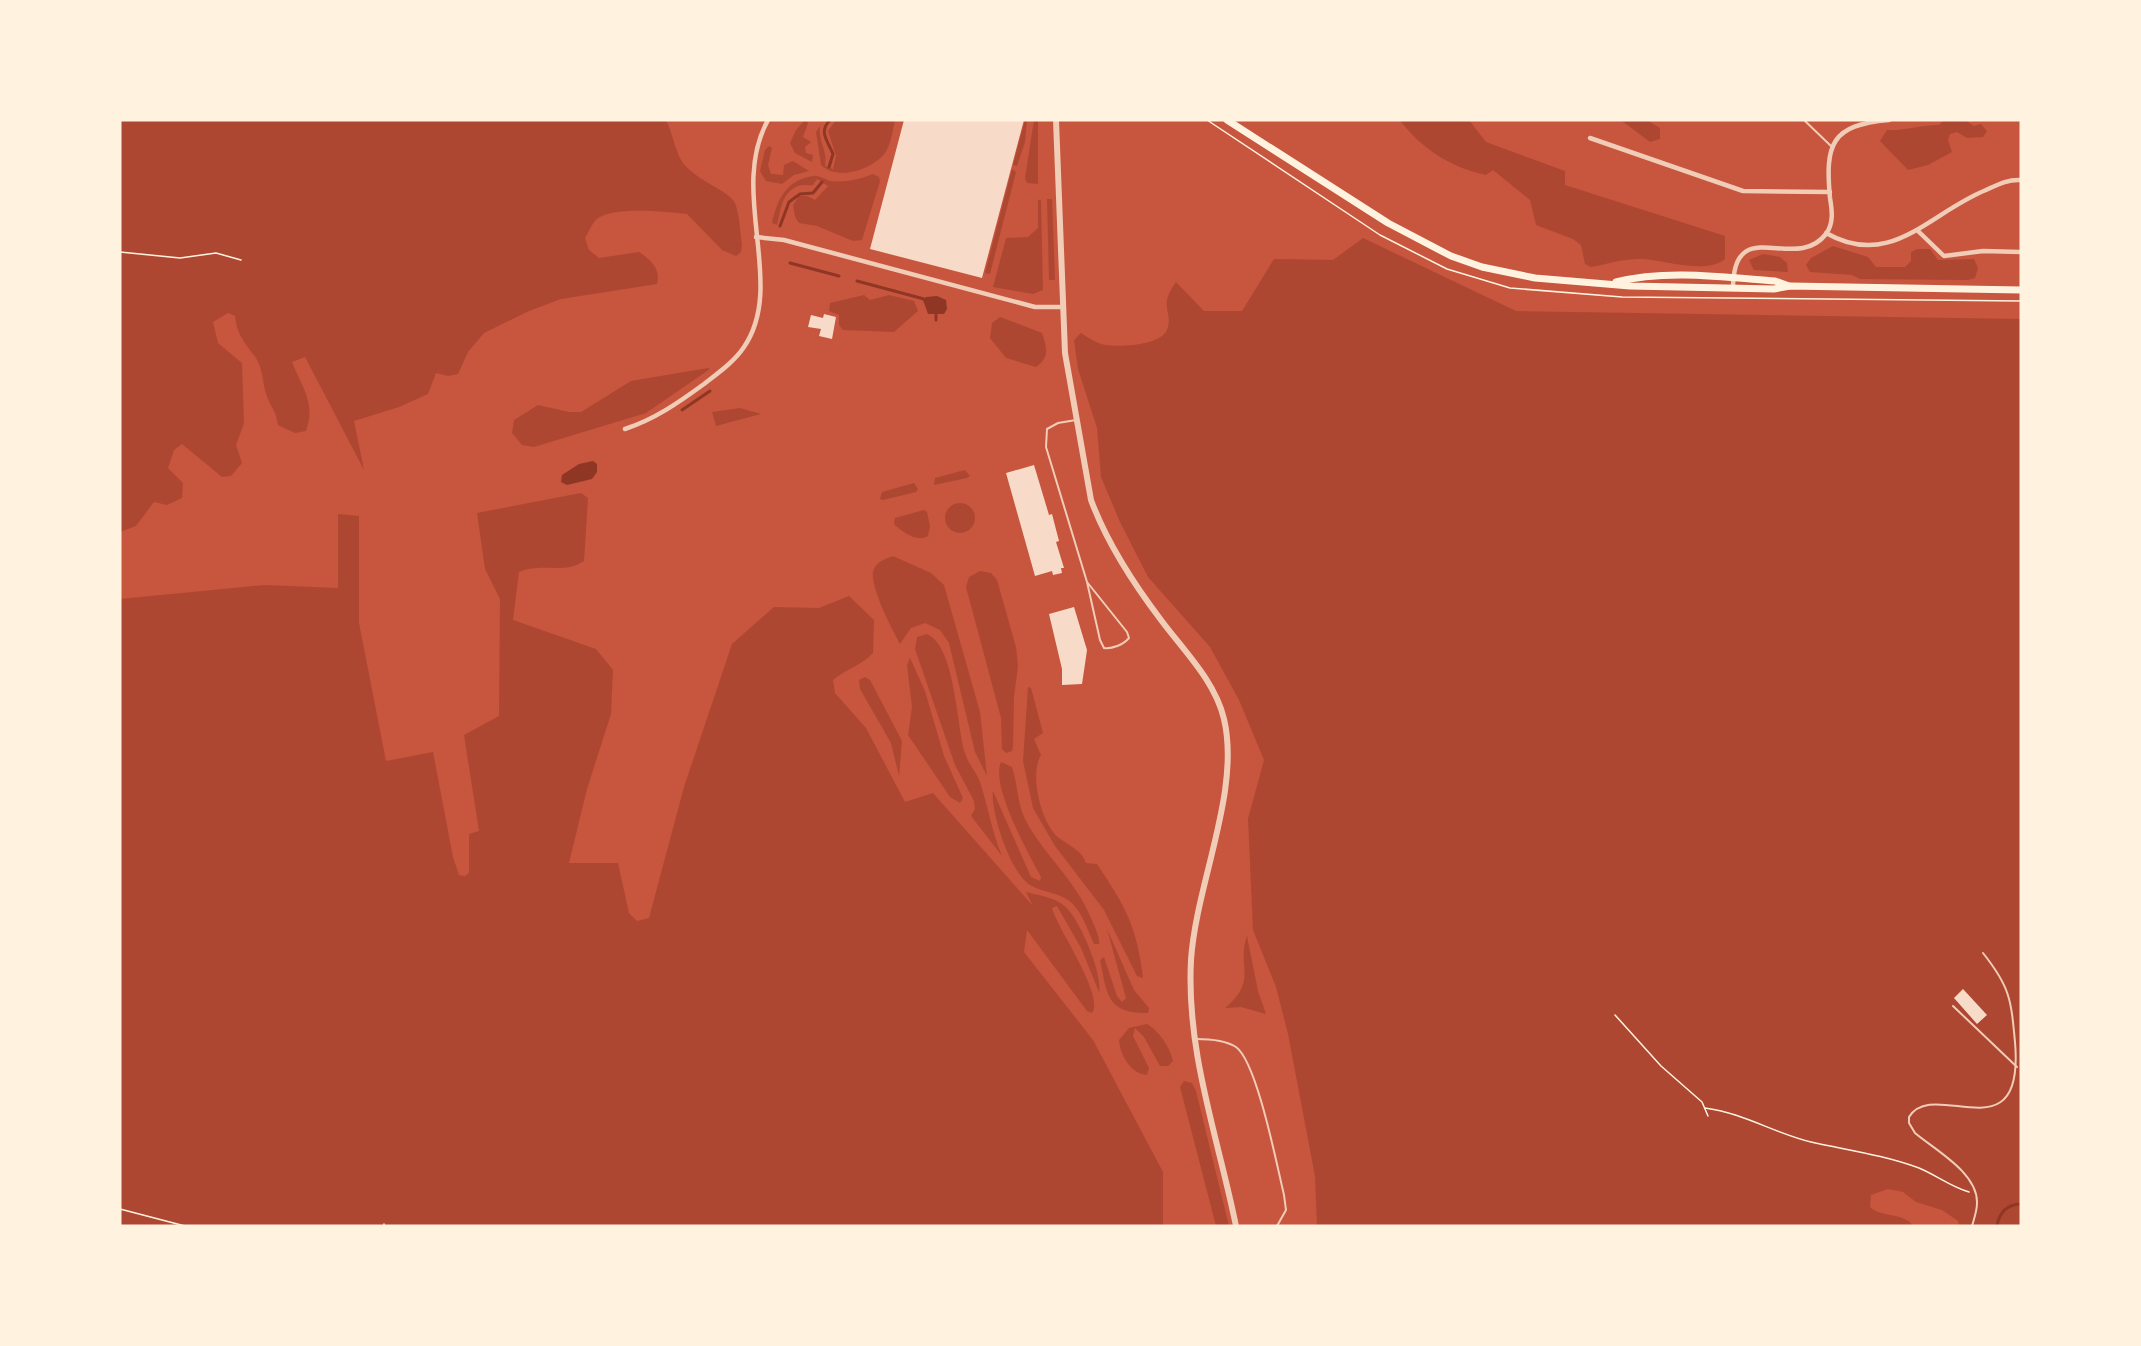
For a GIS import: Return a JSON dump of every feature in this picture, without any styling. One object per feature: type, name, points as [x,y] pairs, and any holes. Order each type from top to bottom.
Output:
[{"type":"main road","points":[[1227,120],[1388,223],[1451,256],[1511,274],[1630,286],[1733,289],[1774,289],[1790,286],[2021,290]]},
{"type":"main road","points":[[1613,283],[1630,278],[1733,278],[1775,281],[1790,286]]},
{"type":"street","points":[[625,429],[655,418],[725,368],[744,347],[758,317],[760,301],[753,172],[762,130],[768,120]]},
{"type":"street","points":[[1056,120],[1065,353],[1085,481],[1099,522],[1135,582],[1209,685],[1225,725],[1228,743],[1226,785],[1192,946],[1190,988],[1200,1079],[1236,1226]]},
{"type":"street","points":[[1733,289],[1735,262],[1747,250],[1801,248],[1810,245],[1826,233],[1832,214],[1828,164],[1832,147],[1840,136],[1856,124],[1889,120]]},
{"type":"street","points":[[1590,138],[1743,191],[1830,192]]},
{"type":"street","points":[[1826,233],[1860,246],[1878,247],[1917,231],[1972,195],[2003,183],[2021,180]]},
{"type":"street","points":[[1917,231],[1944,256],[1983,251],[2021,252]]},
{"type":"street","points":[[756,237],[784,240],[1035,307],[1062,308]]},
{"type":"lane","points":[[1804,120],[1832,147]]},
{"type":"lane","points":[[1077,420],[1047,429],[1045,440],[1104,648],[1125,642],[1129,638],[1127,632],[1087,582]]},
{"type":"lane","points":[[1972,1226],[1977,1203],[1975,1190],[1968,1178],[1915,1133],[1909,1123],[1909,1117],[1917,1109],[1932,1105],[1991,1107],[2010,1092],[2017,1067],[2008,989],[1983,953]]},
{"type":"lane","points":[[1953,1006],[2017,1067]]},
{"type":"lane","points":[[1194,1039],[1225,1042],[1236,1047],[1250,1065],[1284,1195],[1286,1210],[1276,1226]]},
{"type":"path","points":[[1207,120],[1380,235],[1447,269],[1510,288],[1622,297],[2021,301]]},
{"type":"path","points":[[120,252],[180,258],[216,253],[241,260]]},
{"type":"path","points":[[1615,1015],[1661,1066],[1693,1093],[1706,1108],[1708,1116]]},
{"type":"path","points":[[1706,1108],[1755,1120],[1775,1131],[1810,1142],[1899,1162],[1960,1189],[1975,1190]]},
{"type":"path","points":[[120,1209],[185,1226]]},
{"type":"shaded area","points":[[120,120],[666,120],[681,160],[694,173],[726,194],[735,203],[740,224],[741,252],[736,256],[722,250],[687,214],[625,211],[602,216],[595,221],[585,238],[589,250],[599,258],[639,252],[654,265],[658,274],[657,284],[561,299],[529,311],[484,333],[468,352],[458,374],[448,376],[436,373],[428,394],[399,407],[354,421],[364,470],[305,357],[292,362],[309,403],[309,421],[306,431],[295,433],[278,425],[266,394],[259,363],[240,334],[235,316],[228,313],[213,322],[218,343],[242,363],[244,423],[236,445],[242,463],[231,476],[222,477],[182,444],[174,450],[168,468],[183,483],[182,498],[167,505],[154,502],[136,526],[120,532]]},
{"type":"shaded area","points":[[805,120],[808,123],[803,137],[811,142],[805,147],[806,153],[813,155],[812,162],[795,153],[790,143],[796,130]]},
{"type":"shaded area","points":[[836,120],[895,120],[885,153],[872,164],[854,171],[845,173],[828,170],[821,165],[816,132],[820,126],[825,166],[833,169],[836,156],[828,131]]},
{"type":"shaded area","points":[[1025,120],[1027,120],[1025,142],[1017,166],[1013,165]]},
{"type":"shaded area","points":[[1034,120],[1038,120],[1038,184],[1027,183],[1025,178]]},
{"type":"shaded area","points":[[1400,120],[1469,120],[1486,142],[1565,171],[1565,185],[1725,236],[1725,259],[1707,266],[1636,259],[1591,267],[1585,264],[1581,245],[1573,239],[1536,225],[1530,200],[1493,170],[1486,175],[1449,162],[1427,148]]},
{"type":"shaded area","points":[[1603,120],[1647,120],[1660,128],[1660,139],[1650,142],[1622,121]]},
{"type":"shaded area","points":[[1944,120],[1965,120],[1974,126],[1981,124],[1987,131],[1983,137],[1967,138],[1957,132],[1950,134],[1948,140],[1952,152],[1928,165],[1908,170],[1880,141],[1887,130],[1939,125]]},
{"type":"shaded area","points":[[769,146],[772,148],[768,165],[771,174],[783,175],[784,165],[793,161],[809,171],[794,175],[782,184],[766,181],[760,171],[765,150]]},
{"type":"shaded area","points":[[1012,169],[1016,172],[990,274],[985,273]]},
{"type":"shaded area","points":[[873,174],[879,177],[880,181],[862,240],[853,241],[817,226],[799,223],[795,217],[793,205],[799,196],[807,196],[815,200],[828,186],[817,179],[813,185],[802,185],[792,189],[785,197],[777,225],[772,223],[784,192],[804,178],[816,176],[831,181],[847,181]]},
{"type":"shaded area","points":[[1047,199],[1052,199],[1055,280],[1049,280]]},
{"type":"shaded area","points":[[1038,200],[1041,200],[1043,290],[1033,294],[993,287],[1006,238],[1028,237],[1038,228]]},
{"type":"shaded area","points":[[1363,238],[1516,311],[2021,319],[2021,1226],[1959,1226],[1958,1221],[1942,1210],[1916,1202],[1903,1192],[1888,1189],[1871,1195],[1870,1207],[1881,1213],[1904,1219],[1913,1226],[1317,1226],[1315,1176],[1288,1034],[1276,987],[1253,930],[1248,819],[1264,760],[1239,700],[1210,647],[1148,577],[1120,522],[1101,477],[1097,428],[1078,369],[1074,340],[1081,333],[1096,342],[1108,345],[1127,346],[1156,340],[1167,330],[1169,324],[1168,298],[1176,282],[1204,311],[1242,311],[1274,259],[1333,260]]},
{"type":"shaded area","points":[[1833,246],[1868,257],[1876,267],[1905,267],[1911,261],[1911,252],[1917,249],[1930,249],[1938,260],[1974,259],[1978,268],[1975,278],[1968,280],[1860,279],[1852,275],[1810,272],[1806,265],[1811,258]]},
{"type":"shaded area","points":[[1763,254],[1780,257],[1787,263],[1788,272],[1754,270],[1749,260]]},
{"type":"shaded area","points":[[864,295],[870,300],[889,295],[914,301],[918,311],[894,332],[843,330],[839,325],[839,315],[829,311],[830,303]]},
{"type":"shaded area","points":[[937,296],[946,300],[947,309],[944,314],[928,314],[923,300],[926,297]]},
{"type":"shaded area","points":[[1000,317],[1042,333],[1046,352],[1044,360],[1036,367],[1006,358],[990,338],[992,323]]},
{"type":"shaded area","points":[[710,369],[646,413],[534,447],[522,445],[512,433],[514,420],[538,405],[569,412],[581,412],[631,381]]},
{"type":"shaded area","points":[[740,408],[761,414],[716,426],[712,412]]},
{"type":"shaded area","points":[[593,461],[597,464],[597,472],[592,479],[567,485],[561,482],[562,475],[579,464]]},
{"type":"shaded area","points":[[965,470],[970,476],[967,478],[934,485],[935,478]]},
{"type":"shaded area","points":[[914,483],[918,489],[916,492],[880,499],[882,492]]},
{"type":"shaded area","points":[[581,493],[588,498],[584,561],[568,567],[536,568],[519,572],[513,620],[596,649],[613,670],[611,714],[587,789],[569,863],[618,863],[629,913],[637,921],[649,918],[684,787],[732,644],[774,607],[819,608],[849,596],[874,620],[873,653],[833,680],[835,693],[866,728],[905,802],[933,793],[1033,906],[1026,892],[1062,904],[1082,931],[1097,972],[1099,992],[1081,948],[1057,906],[1052,908],[1092,992],[1094,1004],[1092,1013],[1087,1011],[1027,930],[1024,952],[1093,1040],[1163,1172],[1163,1226],[120,1226],[120,599],[265,585],[338,588],[338,514],[359,516],[359,623],[386,761],[433,752],[453,857],[459,875],[465,876],[469,873],[469,834],[479,831],[464,735],[499,716],[500,599],[485,569],[477,513]]},
{"type":"shaded area","points":[[960,503],[971,507],[975,518],[971,529],[960,533],[949,529],[945,518],[949,507]]},
{"type":"shaded area","points":[[924,510],[927,512],[930,526],[928,536],[924,538],[906,533],[894,524],[895,518]]},
{"type":"shaded area","points":[[893,556],[931,573],[944,585],[980,712],[987,776],[975,752],[949,643],[940,630],[925,623],[911,628],[900,644],[877,595],[874,569],[879,563]]},
{"type":"shaded area","points":[[980,571],[991,573],[997,580],[1016,647],[1018,666],[1014,697],[1013,746],[1012,751],[1006,753],[1002,749],[1001,718],[966,587],[969,577]]},
{"type":"shaded area","points":[[927,634],[937,642],[944,654],[954,688],[965,753],[980,782],[1002,856],[971,816],[975,809],[974,801],[955,765],[915,649],[917,637]]},
{"type":"shaded area","points":[[910,658],[925,691],[944,756],[963,798],[960,803],[950,797],[908,735],[912,707],[907,665]]},
{"type":"shaded area","points":[[865,677],[870,680],[902,741],[899,776],[891,743],[860,689],[859,680]]},
{"type":"shaded area","points":[[1028,687],[1031,688],[1043,733],[1034,739],[1041,755],[1036,774],[1042,811],[1059,838],[1078,851],[1086,863],[1097,864],[1115,892],[1133,930],[1143,978],[1137,976],[1104,910],[1055,846],[1033,808],[1023,761]]},
{"type":"shaded area","points":[[1001,762],[1012,767],[1026,821],[1085,905],[1097,931],[1099,944],[1094,944],[1082,917],[1072,903],[1030,885],[1023,879],[1009,856],[998,827],[993,791],[1031,877],[1040,881],[1041,877],[1020,837],[1006,803],[999,773]]},
{"type":"shaded area","points":[[1107,929],[1134,990],[1149,1008],[1148,1013],[1124,1010],[1116,1005],[1107,992],[1100,960],[1104,957],[1117,996],[1122,1002],[1126,998]]},
{"type":"shaded area","points":[[1247,936],[1258,991],[1266,1014],[1241,1007],[1225,1008],[1235,998],[1244,981],[1244,947]]},
{"type":"shaded area","points":[[1147,1024],[1163,1040],[1173,1061],[1168,1066],[1160,1066],[1144,1037],[1135,1028],[1133,1036],[1149,1068],[1147,1075],[1136,1071],[1127,1063],[1119,1040],[1129,1028]]},
{"type":"shaded area","points":[[1184,1081],[1192,1083],[1196,1091],[1229,1226],[1216,1226],[1180,1087]]},
{"type":"building","points":[[904,120],[1024,120],[982,278],[870,249]]},
{"type":"building","points":[[824,314],[836,317],[832,339],[819,336],[821,329],[808,327],[811,315],[823,318]]},
{"type":"building","points":[[1034,465],[1049,515],[1052,514],[1059,541],[1056,542],[1064,568],[1061,568],[1062,573],[1053,575],[1052,571],[1035,576],[1006,473]]},
{"type":"building","points":[[1074,607],[1087,650],[1082,684],[1062,685],[1062,669],[1049,614]]},
{"type":"building","points":[[1963,989],[1987,1015],[1977,1024],[1954,998]]},
{"type":"waterway","points":[[829,167],[833,154],[824,133],[826,124],[830,120]]},
{"type":"waterway","points":[[780,226],[789,202],[800,194],[813,193],[822,182]]},
{"type":"waterway","points":[[790,263],[839,276]]},
{"type":"waterway","points":[[857,281],[924,299]]},
{"type":"waterway","points":[[936,315],[936,320]]},
{"type":"waterway","points":[[682,410],[710,391]]},
{"type":"waterway","points":[[1997,1226],[2004,1210],[2021,1204]]}]
